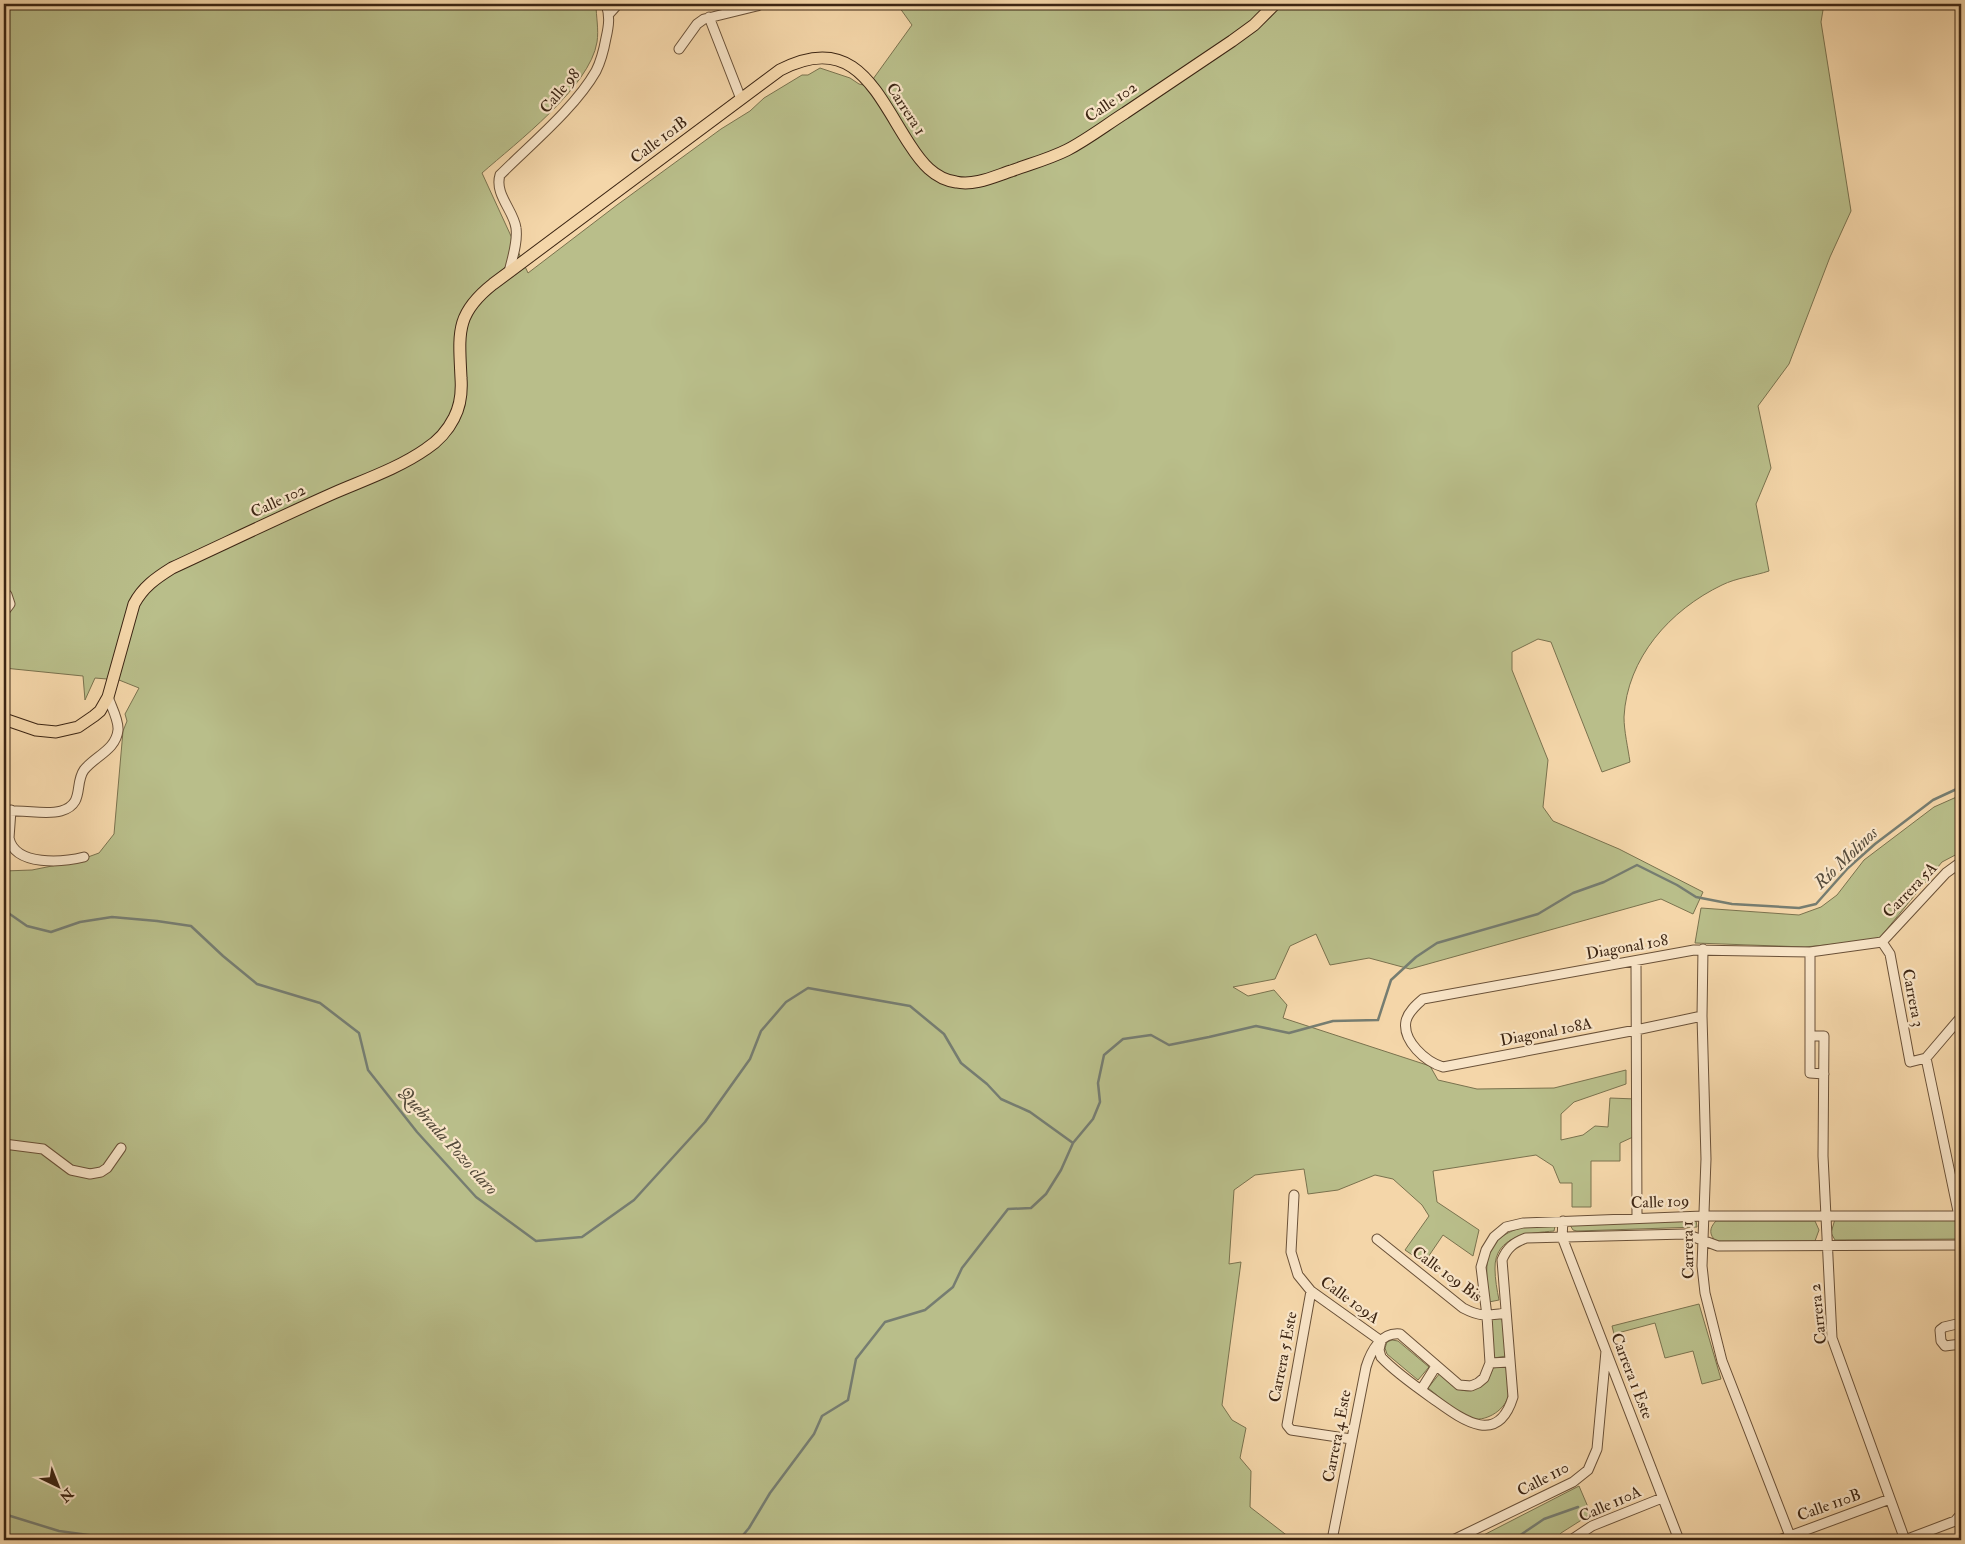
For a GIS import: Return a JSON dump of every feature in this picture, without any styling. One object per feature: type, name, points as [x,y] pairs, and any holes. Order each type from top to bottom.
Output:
[{"type":"main road","name":"Calle 102","points":[[945,179],[955,182],[976,182],[1054,156],[1068,149],[1238,37],[1264,16],[1275,4]]},
{"type":"main road","name":"Calle 101B","points":[[446,430],[454,418],[461,400],[460,338],[465,315],[482,293],[780,70],[794,63],[816,58],[838,60]]},
{"type":"main road","name":"Carrera 1","points":[[838,60],[857,69],[865,77],[919,158],[931,171],[945,179]]},
{"type":"main road","name":"Calle 102","points":[[4,719],[26,728],[46,732],[69,730],[87,722],[100,711],[108,696],[132,611],[138,597],[148,584],[172,568],[418,455],[446,430]]},
{"type":"street","name":"Calle 98","points":[[509,272],[516,228],[504,201],[500,176],[562,114],[596,70],[604,48],[609,14],[606,4]]},
{"type":"street","points":[[609,14],[618,4]]},
{"type":"street","points":[[679,48],[697,24],[709,17],[761,4]]},
{"type":"street","points":[[709,17],[741,99]]},
{"type":"street","points":[[4,592],[10,604],[4,612]]},
{"type":"street","points":[[84,857],[64,862],[27,857],[19,852],[10,842],[7,811],[62,811],[75,802],[82,772],[108,750],[116,736],[118,728],[108,696]]},
{"type":"street","name":"Carrera 5A","points":[[1882,942],[1946,873],[1961,862]]},
{"type":"street","name":"Diagonal 108","points":[[1407,1036],[1406,1021],[1411,1010],[1423,999],[1703,950],[1810,952],[1882,942]]},
{"type":"street","name":"Carrera 3","points":[[1882,942],[1890,954],[1910,1062],[1926,1058]]},
{"type":"street","name":"Carrera 1","points":[[1703,950],[1702,1016],[1706,1159],[1702,1266],[1705,1293],[1722,1361],[1790,1536]]},
{"type":"street","points":[[1810,952],[1810,1073],[1824,1074]]},
{"type":"street","points":[[1636,962],[1637,1218]]},
{"type":"street","name":"Diagonal 108A","points":[[1407,1036],[1427,1059],[1434,1065],[1443,1067],[1702,1016]]},
{"type":"street","points":[[1960,1216],[1926,1058],[1961,1017]]},
{"type":"street","name":"Carrera 2","points":[[1811,1036],[1824,1036],[1823,1156],[1832,1338],[1904,1540]]},
{"type":"street","points":[[4,1144],[43,1149],[71,1170],[90,1174],[101,1172],[107,1168],[121,1148]]},
{"type":"street","name":"Calle 109A","points":[[1294,1196],[1291,1252],[1298,1275],[1311,1291],[1381,1341]]},
{"type":"street","name":"Calle 109","points":[[1490,1364],[1481,1267],[1486,1250],[1494,1237],[1506,1227],[1523,1223],[1704,1216],[1960,1216]]},
{"type":"street","name":"Carrera 1 Este","points":[[1563,1221],[1562,1237],[1679,1540]]},
{"type":"street","name":"Calle 109","points":[[1504,1416],[1510,1407],[1513,1397],[1501,1270],[1502,1260],[1506,1250],[1526,1238],[1686,1234],[1718,1246],[1961,1245]]},
{"type":"street","name":"Calle 109 Bis","points":[[1377,1239],[1463,1308],[1475,1314],[1487,1316],[1505,1313]]},
{"type":"street","name":"Carrera 5 Este","points":[[1311,1291],[1286,1421],[1288,1428],[1351,1439]]},
{"type":"street","points":[[1961,1323],[1944,1327],[1940,1330],[1941,1341],[1945,1346],[1961,1344]]},
{"type":"street","name":"Calle 109A","points":[[1490,1364],[1484,1378],[1471,1386],[1459,1384],[1400,1334],[1386,1336],[1381,1341],[1379,1350],[1381,1357],[1421,1390],[1465,1421],[1475,1425],[1486,1425],[1496,1422],[1504,1416]]},
{"type":"street","name":"Carrera 4 Este","points":[[1332,1540],[1366,1366],[1373,1349],[1381,1341]]},
{"type":"street","name":"Calle 110","points":[[1454,1540],[1573,1482],[1588,1470],[1597,1449],[1606,1348]]},
{"type":"street","points":[[1490,1364],[1510,1362]]},
{"type":"street","points":[[1421,1390],[1436,1366]]},
{"type":"street","name":"Calle 110A","points":[[1571,1540],[1592,1526],[1662,1498]]},
{"type":"street","name":"Calle 110B","points":[[1780,1540],[1890,1499]]},
{"type":"street","points":[[1904,1540],[1955,1521],[1961,1514]]},
{"type":"green space","points":[[4,4],[596,4],[597,42],[591,59],[581,77],[550,113],[482,173],[528,273],[721,129],[750,111],[764,98],[802,75],[808,75],[820,68],[868,86],[912,25],[897,4],[1824,4],[1821,22],[1851,211],[1830,257],[1789,364],[1758,406],[1771,468],[1756,504],[1769,571],[1727,583],[1703,595],[1669,622],[1655,638],[1633,675],[1627,695],[1624,722],[1630,762],[1602,772],[1551,642],[1538,639],[1512,652],[1512,670],[1548,760],[1543,807],[1553,821],[1619,849],[1703,892],[1693,914],[1661,899],[1410,969],[1369,958],[1330,965],[1316,934],[1290,946],[1275,979],[1233,987],[1248,996],[1274,990],[1287,1005],[1283,1018],[1430,1066],[1438,1080],[1477,1089],[1554,1088],[1626,1070],[1626,1084],[1574,1102],[1561,1114],[1561,1140],[1583,1135],[1595,1126],[1608,1127],[1610,1098],[1636,1099],[1633,1137],[1620,1143],[1620,1161],[1591,1161],[1591,1207],[1572,1207],[1572,1183],[1560,1183],[1553,1166],[1536,1155],[1433,1171],[1437,1202],[1479,1230],[1473,1256],[1443,1235],[1424,1263],[1405,1250],[1429,1216],[1422,1205],[1393,1179],[1375,1175],[1338,1190],[1308,1194],[1304,1169],[1255,1175],[1234,1190],[1229,1264],[1241,1262],[1222,1405],[1232,1420],[1246,1428],[1240,1458],[1251,1471],[1250,1507],[1289,1537],[1289,1540],[4,1540],[4,871],[32,870],[77,861],[99,853],[114,834],[123,731],[127,721],[125,714],[139,688],[119,680],[95,678],[85,700],[83,676],[4,668]]},
{"type":"green space","points":[[1961,795],[1961,852],[1942,862],[1878,940],[1805,947],[1695,943],[1701,908],[1799,915],[1821,907],[1837,895],[1864,860],[1934,807]]},
{"type":"green space","points":[[1835,1219],[1961,1220],[1961,1239],[1835,1240],[1831,1233]]},
{"type":"green space","points":[[1696,1220],[1697,1227],[1577,1231],[1573,1230],[1570,1225]]},
{"type":"green space","points":[[1716,1221],[1815,1221],[1819,1230],[1815,1241],[1716,1241],[1711,1231]]},
{"type":"green space","points":[[1527,1226],[1555,1226],[1554,1231],[1515,1238],[1500,1249],[1496,1258],[1495,1269],[1499,1300],[1489,1302],[1487,1264],[1489,1254],[1501,1237]]},
{"type":"green space","points":[[1699,1304],[1721,1379],[1702,1384],[1693,1351],[1665,1358],[1655,1323],[1614,1334],[1612,1326]]},
{"type":"green space","points":[[1502,1318],[1506,1356],[1494,1358],[1491,1319]]},
{"type":"green space","points":[[1392,1340],[1398,1341],[1429,1367],[1418,1380],[1387,1354],[1385,1348],[1387,1342]]},
{"type":"green space","points":[[1507,1366],[1509,1386],[1506,1402],[1493,1415],[1481,1419],[1470,1418],[1464,1415],[1428,1388],[1440,1373],[1459,1389],[1465,1391],[1476,1389],[1485,1382],[1493,1368]]},
{"type":"green space","points":[[1579,1486],[1591,1514],[1561,1533],[1555,1540],[1474,1540]]},
{"type":"waterway","name":"Río Molinos","points":[[739,1540],[749,1528],[770,1493],[814,1434],[822,1416],[848,1400],[856,1359],[885,1322],[925,1310],[953,1287],[962,1268],[1008,1209],[1031,1208],[1046,1194],[1061,1170],[1073,1143],[1093,1119],[1100,1102],[1098,1083],[1104,1055],[1123,1039],[1151,1035],[1169,1045],[1256,1026],[1289,1033],[1333,1021],[1378,1020],[1391,980],[1416,957],[1437,943],[1538,914],[1573,893],[1604,882],[1637,865],[1696,897],[1732,904],[1799,908],[1816,904],[1848,868],[1875,844],[1933,800],[1961,787]]},
{"type":"waterway","name":"Quebrada Pozo claro","points":[[4,910],[27,926],[51,932],[80,922],[112,917],[191,926],[257,984],[320,1003],[359,1033],[368,1070],[417,1132],[476,1197],[536,1241],[582,1237],[634,1200],[705,1122],[750,1059],[761,1031],[786,1002],[808,988],[910,1006],[944,1034],[961,1063],[987,1084],[1001,1099],[1030,1112],[1073,1143]]},
{"type":"waterway","points":[[1513,1540],[1544,1519],[1578,1507]]},
{"type":"waterway","points":[[4,1514],[59,1531],[125,1540]]}]
